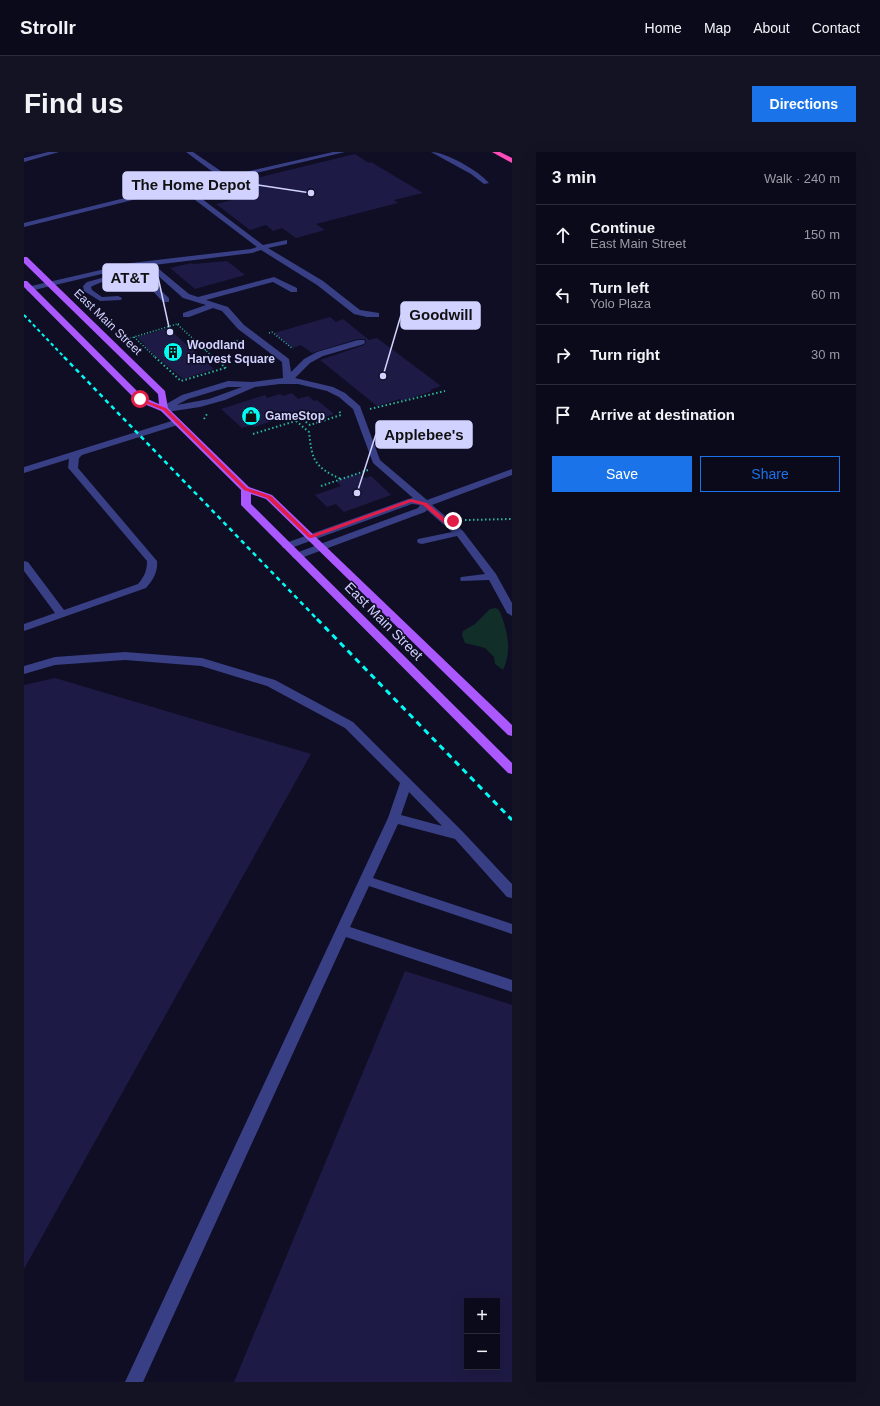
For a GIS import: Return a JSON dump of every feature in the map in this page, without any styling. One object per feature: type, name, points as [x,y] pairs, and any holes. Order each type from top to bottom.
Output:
[{"type":"highway","points":[[495,152],[512,161]]},
{"type":"main road","name":"East Main Street","points":[[24,259],[162,393],[164,409]]},
{"type":"main road","name":"East Main Street","points":[[26,286],[140,399],[164,409],[246,489],[269,497],[512,732]]},
{"type":"main road","name":"East Main Street","points":[[246,489],[246,505],[512,770]]},
{"type":"street","points":[[24,160],[56,152]]},
{"type":"street","points":[[189,152],[226,178]]},
{"type":"street","points":[[24,224],[173,188],[184,188],[342,152]]},
{"type":"street","points":[[434,152],[486,183]]},
{"type":"street","points":[[184,188],[277,258],[320,283],[357,312],[367,315],[376,315]]},
{"type":"street","points":[[48,282],[114,262],[136,258],[262,247],[284,242]]},
{"type":"street","points":[[26,286],[122,266],[252,252],[262,247]]},
{"type":"street","points":[[148,263],[186,296],[225,309],[241,327],[286,361],[288,381]]},
{"type":"street","points":[[118,298],[104,299],[95,297],[88,291],[87,286],[125,274],[133,274],[140,277],[166,300]]},
{"type":"street","points":[[197,300],[274,278],[294,290]]},
{"type":"street","points":[[186,315],[212,305]]},
{"type":"street","points":[[288,381],[308,361],[320,354],[361,342]]},
{"type":"street","points":[[164,409],[195,406],[238,393],[253,385],[288,381],[330,389],[342,395],[358,410],[376,461],[459,533],[492,576],[512,613]]},
{"type":"street","points":[[24,470],[178,422]]},
{"type":"street","points":[[24,628],[142,586],[149,578],[152,569],[152,561],[73,468],[74,457],[78,454]]},
{"type":"street","points":[[287,546],[411,501],[425,504],[512,472]]},
{"type":"street","points":[[297,556],[422,510],[425,504]]},
{"type":"street","points":[[422,541],[459,533]]},
{"type":"street","points":[[24,564],[62,615]]},
{"type":"street","points":[[464,579],[492,576]]},
{"type":"street","points":[[24,670],[55,661],[125,656],[202,662],[271,683],[349,725],[459,835],[512,893]]},
{"type":"street","points":[[134,1382],[394,818],[406,782]]},
{"type":"street","points":[[394,818],[459,835]]},
{"type":"street","points":[[365,880],[512,929]]},
{"type":"street","points":[[342,930],[512,986]]},
{"type":"path","points":[[120,341],[177,324]]},
{"type":"path","points":[[134,337],[181,381],[226,368]]},
{"type":"path","points":[[358,410],[445,391]]},
{"type":"path","points":[[253,434],[302,419],[310,425],[341,415],[340,411],[335,407]]},
{"type":"path","points":[[204,419],[208,411]]},
{"type":"path","points":[[296,421],[309,432],[312,459],[319,469],[341,479]]},
{"type":"path","points":[[321,486],[366,470],[371,470]]},
{"type":"path","points":[[447,523],[453,521],[512,519]]},
{"type":"green space","points":[[495,608],[500,612],[508,641],[506,663],[503,670],[495,664],[494,657],[485,648],[465,643],[462,635],[463,631],[475,624],[490,609]]},
{"type":"building","points":[[355,154],[423,193],[394,200],[398,203],[316,224],[325,230],[296,238],[282,228],[273,231],[266,225],[250,230],[216,204],[232,200],[215,188]]},
{"type":"building","points":[[227,261],[245,275],[195,289],[170,268],[191,263]]},
{"type":"building","points":[[330,317],[336,322],[343,319],[369,340],[377,338],[441,386],[430,390],[432,391],[402,401],[400,399],[377,406],[320,360],[364,345],[366,343],[365,339],[358,339],[312,353],[301,345],[292,348],[274,333]]},
{"type":"building","name":"Woodland Harvest Square","points":[[168,328],[214,369],[183,379],[144,346],[145,345],[137,337]]},
{"type":"building","points":[[292,393],[298,399],[308,396],[314,401],[317,400],[334,414],[313,421],[308,415],[299,418],[294,414],[254,427],[252,425],[242,428],[221,409],[265,395],[267,398],[280,394],[283,396]]},
{"type":"building","points":[[359,473],[365,478],[371,476],[391,495],[344,512],[336,504],[327,507],[315,495],[341,486],[336,481]]},
{"type":"building","points":[[55,678],[311,754],[24,1269],[24,685]]},
{"type":"building","points":[[405,971],[512,1005],[512,1382],[234,1382]]},
{"type":"railway","points":[[24,315],[65,358]]},
{"type":"railway","points":[[64,357],[318,620]]},
{"type":"railway","points":[[317,619],[512,820]]},
{"type":"place","name":"The Home Depot","points":[[311,193]]},
{"type":"place","name":"AT&T","points":[[170,332]]},
{"type":"place","name":"Woodland Harvest Square","points":[[173,352]]},
{"type":"place","name":"Goodwill","points":[[383,376]]},
{"type":"place","name":"GameStop","points":[[251,416]]},
{"type":"place","name":"Applebee's","points":[[357,493]]},
{"type":"route","points":[[140,399],[164,409],[246,489],[269,497],[310,537],[411,501],[425,504],[447,523],[453,521]]}]
